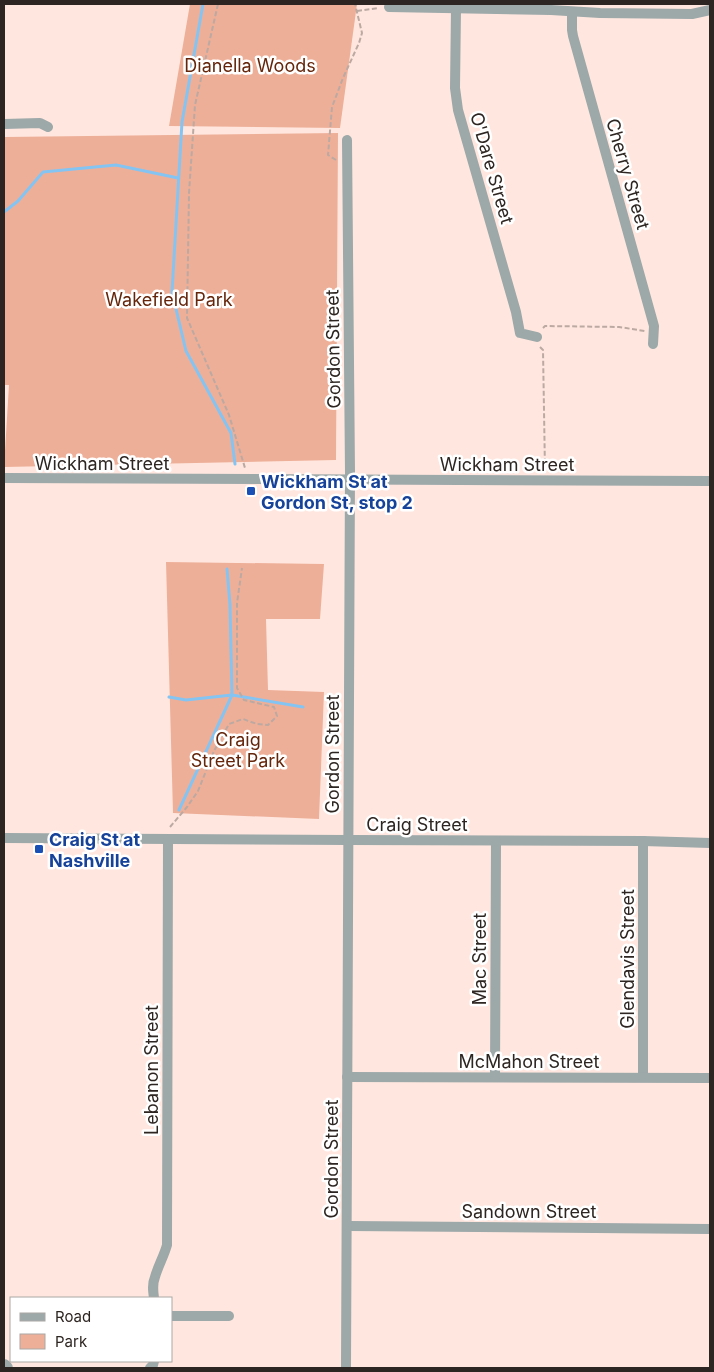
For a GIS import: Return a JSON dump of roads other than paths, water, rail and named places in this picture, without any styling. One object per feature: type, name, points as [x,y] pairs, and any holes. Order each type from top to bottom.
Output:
[{"type":"street","points":[[389,7],[551,10],[600,14],[692,14],[710,10]]},
{"type":"street","name":"O'Dare Street","points":[[456,8],[455,88],[458,110],[516,312],[520,333],[537,337]]},
{"type":"street","name":"Cherry Street","points":[[572,12],[573,36],[654,326],[653,344]]},
{"type":"street","points":[[4,124],[40,123],[48,126]]},
{"type":"street","name":"Gordon Street","points":[[346,1368],[350,480],[347,140]]},
{"type":"street","name":"Wickham Street","points":[[4,478],[710,481]]},
{"type":"street","name":"Craig Street","points":[[4,838],[642,841],[710,843]]},
{"type":"street","name":"Lebanon Street","points":[[154,1297],[155,1276],[167,1245],[168,839]]},
{"type":"street","name":"Mac Street","points":[[495,1077],[496,841]]},
{"type":"street","name":"Glendavis Street","points":[[642,841],[643,1078]]},
{"type":"street","name":"McMahon Street","points":[[347,1077],[710,1078]]},
{"type":"street","name":"Sandown Street","points":[[348,1226],[710,1229]]},
{"type":"street","points":[[172,1316],[229,1316]]},
{"type":"waterway","points":[[203,4],[182,122],[172,292],[186,351],[231,433],[235,464]]},
{"type":"waterway","points":[[4,212],[18,201],[43,172],[116,165],[178,178]]},
{"type":"waterway","points":[[179,810],[232,695],[230,605],[227,569]]},
{"type":"waterway","points":[[169,697],[186,700],[232,695],[303,707]]},
{"type":"place","name":"Wickham St at Gordon St, stop 2","points":[[251,491]]},
{"type":"place","name":"Craig St at Nashville","points":[[39,849]]},
{"type":"park label","name":"Dianella Woods","points":[[250,65]]},
{"type":"park label","name":"Wakefield Park","points":[[169,299]]},
{"type":"park label","name":"Craig Street Park","points":[[238,750]]}]
